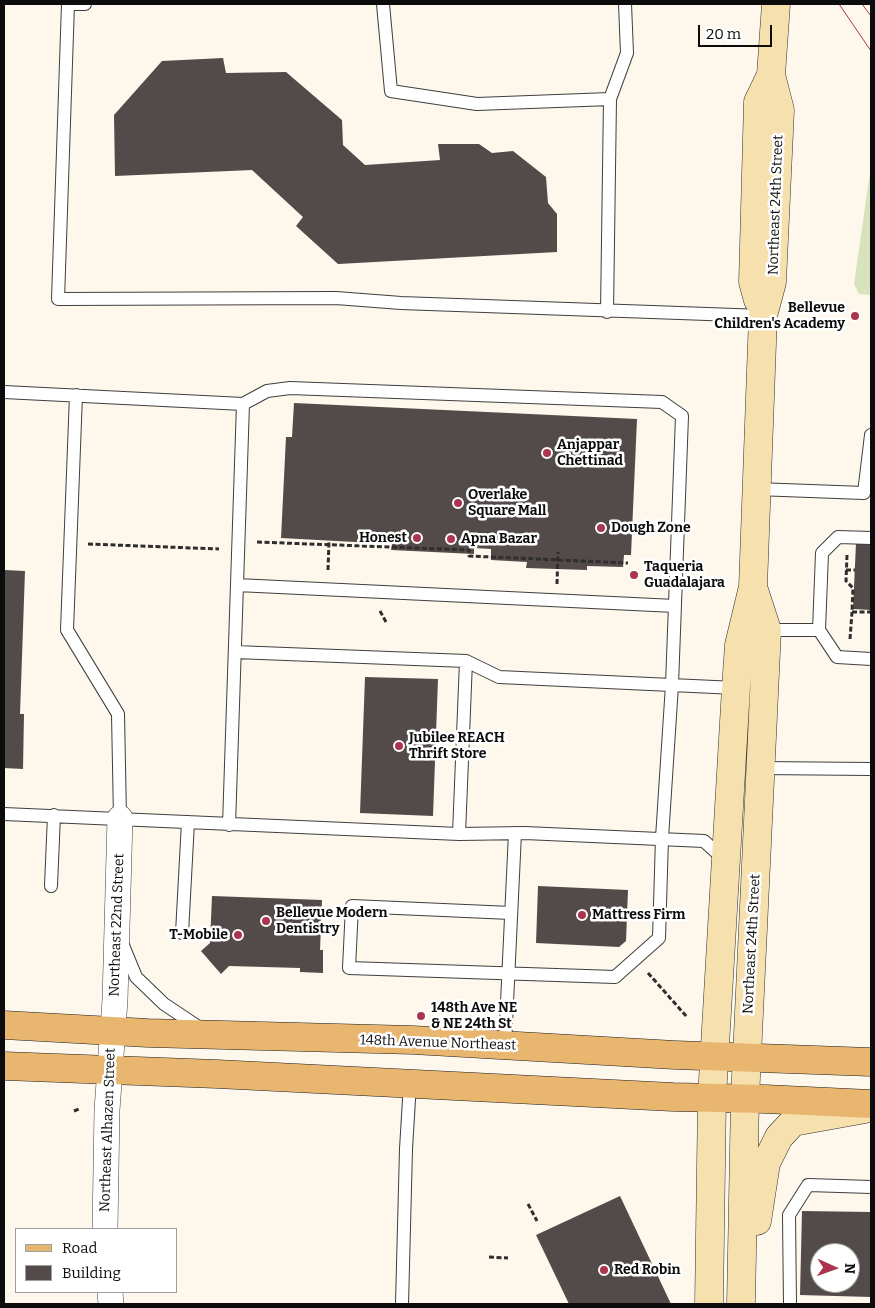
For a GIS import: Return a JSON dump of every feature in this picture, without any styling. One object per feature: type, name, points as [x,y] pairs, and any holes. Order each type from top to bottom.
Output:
[{"type":"main road","name":"Northeast 24th Street","points":[[709,1304],[712,1097],[725,860],[739,645],[753,587],[763,316],[772,282],[780,110],[771,75],[776,4]]},
{"type":"main road","name":"Northeast 24th Street","points":[[743,1304],[745,1098],[767,630],[753,587]]},
{"type":"main road","points":[[725,860],[755,885]]},
{"type":"main road","name":"148th Avenue Northeast","points":[[4,1024],[112,1031],[505,1045],[714,1057],[871,1062]]},
{"type":"main road","points":[[4,1066],[871,1104]]},
{"type":"main road","points":[[743,1304],[766,1163],[779,1137],[793,1122],[871,1108]]},
{"type":"street","name":"Northeast 22nd Street","points":[[112,1031],[120,818]]},
{"type":"street","name":"Northeast Alhazen Street","points":[[105,1228],[112,1031]]},
{"type":"lane","points":[[85,4],[68,4],[58,299],[336,298],[411,304],[763,316]]},
{"type":"lane","points":[[383,4],[391,91],[478,104],[610,99]]},
{"type":"lane","points":[[606,312],[610,99],[627,54],[625,4]]},
{"type":"lane","points":[[4,392],[243,404],[267,391],[290,388],[662,402],[682,416],[672,685],[662,838],[659,938],[615,977],[349,968],[352,906],[511,913]]},
{"type":"lane","points":[[76,395],[66,630],[118,714],[120,818]]},
{"type":"lane","points":[[229,825],[243,404]]},
{"type":"lane","points":[[756,489],[868,494],[871,435]]},
{"type":"lane","points":[[871,538],[838,537],[822,552],[819,630],[837,658],[871,659]]},
{"type":"lane","points":[[237,585],[675,606]]},
{"type":"lane","points":[[767,630],[819,630]]},
{"type":"lane","points":[[235,652],[466,661],[500,678],[736,688]]},
{"type":"lane","points":[[458,834],[466,661]]},
{"type":"lane","points":[[760,768],[871,769]]},
{"type":"lane","points":[[4,814],[458,834],[515,833],[704,840],[725,860]]},
{"type":"lane","points":[[51,886],[54,815]]},
{"type":"lane","points":[[182,933],[188,822]]},
{"type":"lane","points":[[505,1045],[515,833]]},
{"type":"lane","points":[[116,928],[136,977],[164,1004],[209,1034]]},
{"type":"lane","points":[[402,1304],[406,1150],[410,1083]]},
{"type":"lane","points":[[790,1304],[789,1215],[808,1185],[871,1187]]},
{"type":"path","points":[[258,542],[329,543],[469,550],[470,556],[628,563]]},
{"type":"path","points":[[328,570],[329,543]]},
{"type":"path","points":[[88,544],[223,549]]},
{"type":"path","points":[[557,581],[558,552]]},
{"type":"path","points":[[847,554],[846,581],[853,588],[850,638]]},
{"type":"path","points":[[846,570],[855,570]]},
{"type":"path","points":[[852,612],[871,612]]},
{"type":"path","points":[[636,960],[687,1017]]},
{"type":"path","points":[[74,1111],[79,1109]]},
{"type":"path","points":[[528,1204],[537,1221]]},
{"type":"path","points":[[490,1257],[508,1258]]},
{"type":"green space","points":[[871,165],[871,295],[859,294],[854,284]]},
{"type":"building","points":[[223,58],[226,73],[286,72],[342,120],[343,145],[365,165],[440,160],[438,144],[479,144],[492,153],[513,151],[546,177],[548,203],[557,214],[557,252],[338,264],[296,226],[303,217],[252,170],[115,176],[114,115],[162,61]]},
{"type":"building","name":"Overlake Square Mall","points":[[294,403],[637,419],[631,555],[624,555],[623,567],[587,566],[587,570],[526,568],[527,562],[491,560],[491,549],[474,548],[474,554],[391,550],[392,544],[281,538],[286,437],[292,437]]},
{"type":"building","points":[[856,543],[871,544],[871,610],[853,609]]},
{"type":"building","points":[[4,570],[25,571],[20,714],[24,714],[23,769],[4,768]]},
{"type":"building","name":"Jubilee REACH Thrift Store","points":[[365,677],[438,679],[433,816],[360,813]]},
{"type":"building","name":"Mattress Firm","points":[[538,886],[628,890],[626,941],[619,947],[536,943]]},
{"type":"building","name":"Bellevue Modern Dentistry","points":[[212,896],[322,900],[320,950],[323,950],[323,973],[300,972],[300,968],[229,966],[221,974],[201,951],[210,943]]},
{"type":"building","name":"Red Robin","points":[[620,1196],[671,1304],[569,1304],[536,1235]]},
{"type":"building","points":[[802,1211],[871,1212],[871,1297],[800,1295]]},
{"type":"tram line","points":[[839,4],[871,51]]},
{"type":"tram line","points":[[862,4],[871,16]]},
{"type":"place","name":"Bellevue Children's Academy","points":[[855,316]]},
{"type":"place","name":"Anjappar Chettinad","points":[[547,453]]},
{"type":"place","name":"Overlake Square Mall","points":[[458,503]]},
{"type":"place","name":"Dough Zone","points":[[601,528]]},
{"type":"place","name":"Honest","points":[[417,538]]},
{"type":"place","name":"Apna Bazar","points":[[451,539]]},
{"type":"place","name":"Taqueria Guadalajara","points":[[634,575]]},
{"type":"place","name":"Jubilee REACH Thrift Store","points":[[399,746]]},
{"type":"place","name":"Mattress Firm","points":[[582,915]]},
{"type":"place","name":"Bellevue Modern Dentistry","points":[[266,921]]},
{"type":"place","name":"T-Mobile","points":[[238,935]]},
{"type":"place","name":"148th Ave NE & NE 24th St","points":[[421,1016]]},
{"type":"place","name":"Red Robin","points":[[604,1270]]}]
